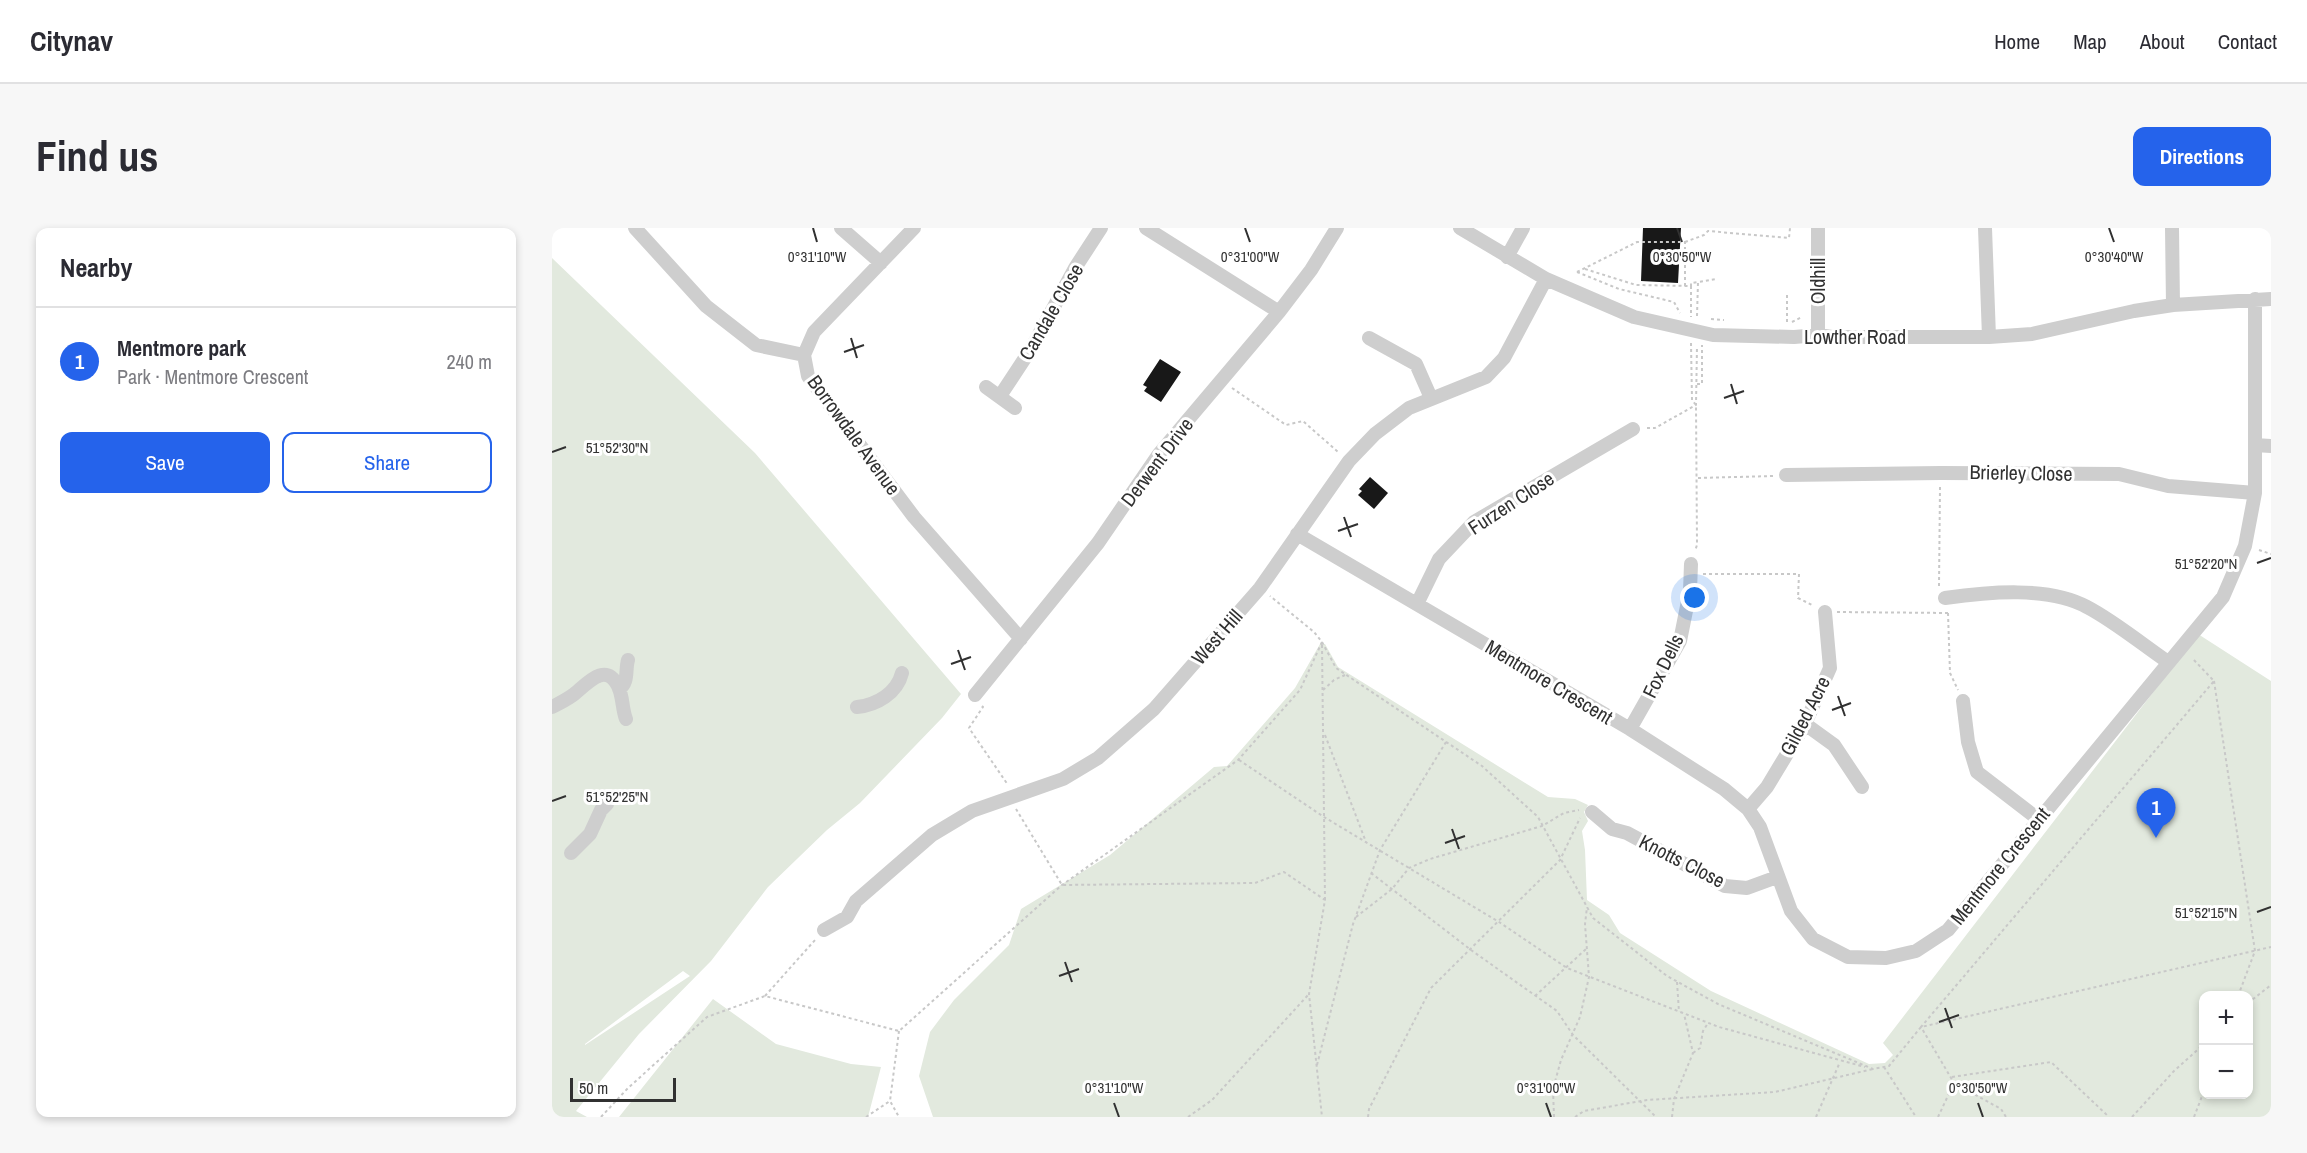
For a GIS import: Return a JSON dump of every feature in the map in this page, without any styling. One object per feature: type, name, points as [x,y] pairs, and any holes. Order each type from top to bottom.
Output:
[{"type":"street","points":[[635,228],[706,306],[756,345],[804,355]]},
{"type":"street","points":[[841,228],[881,263]]},
{"type":"street","name":"Borrowdale Avenue","points":[[914,228],[814,332],[804,355],[808,376],[914,517],[1022,639]]},
{"type":"street","name":"Candale Close","points":[[1000,396],[1031,350],[1075,268],[1101,228]]},
{"type":"street","points":[[1146,228],[1279,312]]},
{"type":"street","name":"Derwent Drive","points":[[975,695],[1098,543],[1159,454],[1279,312],[1311,270],[1337,228]]},
{"type":"street","name":"Lowther Road","points":[[1460,228],[1546,279],[1634,317],[1713,334],[1794,337],[1818,335],[1832,338],[1989,337],[2032,334],[2134,310],[2173,305],[2271,299]]},
{"type":"street","points":[[1507,257],[1523,228]]},
{"type":"street","name":"Oldhill","points":[[1818,228],[1818,335]]},
{"type":"street","points":[[1985,228],[1989,337]]},
{"type":"street","points":[[2172,228],[2173,305]]},
{"type":"street","name":"West Hill","points":[[824,930],[847,917],[856,901],[932,835],[972,811],[1063,778],[1098,758],[1154,709],[1260,588],[1349,461],[1375,434],[1409,408],[1486,377],[1504,358],[1546,279]]},
{"type":"street","name":"Mentmore Crescent","points":[[1297,534],[1630,729],[1724,789],[1748,809],[1760,827],[1791,911],[1813,939],[1848,957],[1886,958],[1916,951],[1948,930],[2223,597],[2245,546],[2255,493],[2255,299]]},
{"type":"street","points":[[1370,338],[1416,364],[1431,398]]},
{"type":"street","points":[[986,387],[1015,408]]},
{"type":"street","name":"Furzen Close","points":[[1417,604],[1439,559],[1474,522],[1633,429]]},
{"type":"street","points":[[2255,446],[2271,446]]},
{"type":"street","name":"Brierley Close","points":[[1786,475],[2119,474],[2168,486],[2255,493]]},
{"type":"street","name":"Fox Dells","points":[[1630,729],[1680,641],[1690,591],[1690,564]]},
{"type":"street","points":[[1946,598],[1974,594],[2044,594],[2086,606],[2168,662]]},
{"type":"street","name":"Gilded Acre","points":[[1748,809],[1767,787],[1805,724],[1830,668],[1825,612]]},
{"type":"street","points":[[620,689],[626,680],[628,660]]},
{"type":"street","points":[[857,707],[868,706],[890,693],[900,680],[902,673]]},
{"type":"street","points":[[552,707],[563,702],[596,676],[605,674],[614,680],[620,689],[626,719]]},
{"type":"street","points":[[1963,700],[1968,742],[1977,772],[2038,819]]},
{"type":"street","points":[[1805,724],[1834,745],[1862,787]]},
{"type":"street","points":[[571,853],[590,834],[601,810],[607,804]]},
{"type":"street","name":"Knotts Close","points":[[1592,812],[1612,829],[1628,833],[1725,886],[1747,888],[1777,877]]},
{"type":"path","points":[[1680,314],[1674,302],[1619,289],[1577,272],[1638,242],[1685,242],[1704,235],[1708,231],[1789,238],[1790,228]]},
{"type":"path","points":[[1685,242],[1685,286]]},
{"type":"path","points":[[1585,268],[1636,285],[1691,286]]},
{"type":"path","points":[[1700,320],[1691,318],[1691,283],[1717,279]]},
{"type":"path","points":[[1697,316],[1698,282]]},
{"type":"path","points":[[1786,295],[1787,324],[1802,317]]},
{"type":"path","points":[[1712,319],[1733,321]]},
{"type":"path","points":[[1691,341],[1692,400],[1696,405]]},
{"type":"path","points":[[1696,384],[1702,384],[1702,342]]},
{"type":"path","points":[[1697,346],[1697,545],[1690,564],[1701,574],[1799,574],[1798,598],[1825,612],[1948,613]]},
{"type":"path","points":[[1221,381],[1286,425],[1302,422],[1349,461]]},
{"type":"path","points":[[1633,429],[1655,428],[1696,405]]},
{"type":"path","points":[[1941,473],[1938,585],[1946,598],[1950,673],[1963,700]]},
{"type":"path","points":[[1698,478],[1786,475]]},
{"type":"path","points":[[1272,597],[1314,632],[1336,668],[1482,766],[1538,817],[1593,918],[1677,982],[1718,1004],[1873,1069]]},
{"type":"path","points":[[1322,642],[1325,900],[1309,994],[1322,1117]]},
{"type":"path","points":[[899,1117],[890,1101],[899,1031],[1062,885],[1238,760],[1300,690],[1322,642]]},
{"type":"path","points":[[2181,646],[2214,681],[2255,951],[2240,991]]},
{"type":"path","points":[[1323,690],[1334,680],[1346,675]]},
{"type":"path","points":[[1575,1117],[1584,1111],[1642,1101],[1775,1092],[1888,1066],[2214,681]]},
{"type":"path","points":[[975,695],[983,707],[969,728],[1016,796],[1016,811],[1062,885]]},
{"type":"path","points":[[1323,732],[1366,842]]},
{"type":"path","points":[[1317,1067],[1356,917],[1380,850],[1446,742]]},
{"type":"path","points":[[1238,760],[1324,817],[1499,922],[1565,967],[1708,1023],[1873,1069]]},
{"type":"path","points":[[1356,917],[1392,889],[1409,868],[1430,859],[1542,825],[1564,813],[1584,808],[1560,860],[1431,988],[1369,1109],[1368,1117]]},
{"type":"path","points":[[1062,885],[1255,883],[1284,872],[1325,900]]},
{"type":"path","points":[[1371,873],[1471,950],[1557,1011],[1573,1035],[1656,1117]]},
{"type":"path","points":[[1554,1117],[1553,1089],[1561,1060],[1580,1017],[1589,977],[1585,924],[1587,907]]},
{"type":"path","points":[[601,1117],[628,1088],[707,1017],[765,996],[824,930]]},
{"type":"path","points":[[1921,1028],[2271,947]]},
{"type":"path","points":[[1535,996],[1587,949]]},
{"type":"path","points":[[1677,982],[1679,1012]]},
{"type":"path","points":[[2253,999],[2271,985]]},
{"type":"path","points":[[1188,1117],[1212,1100],[1309,994]]},
{"type":"path","points":[[765,996],[899,1031]]},
{"type":"path","points":[[1684,1014],[1693,1053]]},
{"type":"path","points":[[1672,1117],[1674,1099],[1693,1053],[1700,1048],[1703,1031],[1708,1023]]},
{"type":"path","points":[[1921,1028],[1954,1083],[2001,1109],[2006,1117]]},
{"type":"path","points":[[2132,1117],[2174,1071],[2203,1045]]},
{"type":"path","points":[[1816,1117],[1842,1056]]},
{"type":"path","points":[[1951,1077],[2051,1062],[2109,1117]]},
{"type":"path","points":[[1884,1067],[1916,1117]]},
{"type":"path","points":[[1938,1117],[1954,1083]]},
{"type":"path","points":[[2194,1117],[2201,1099]]},
{"type":"path","points":[[866,1117],[890,1101]]},
{"type":"shaded area","points":[[552,258],[755,453],[961,694],[942,718],[860,803],[827,830],[768,887],[711,961],[639,1034],[576,1111],[587,1117],[552,1117]],"holes":[[[683,971],[690,976],[585,1045]]]},
{"type":"shaded area","points":[[2198,634],[2271,681],[2271,1117],[933,1117],[919,1076],[930,1032],[954,1000],[1009,945],[1021,909],[1110,855],[1214,767],[1227,766],[1295,688],[1320,644],[1325,644],[1338,667],[1548,797],[1575,799],[1588,805],[1584,812],[1588,821],[1582,831],[1587,900],[1609,915],[1620,933],[1711,991],[1869,1064],[1885,1063],[1893,1055],[1883,1043]]},
{"type":"shaded area","points":[[713,999],[776,1044],[851,1064],[881,1067],[868,1117],[619,1117]]},
{"type":"building","points":[[1643,228],[1681,228],[1678,283],[1641,281]]},
{"type":"building","points":[[1160,359],[1181,372],[1161,402],[1144,391],[1147,387],[1143,385]]},
{"type":"building","points":[[1370,477],[1388,493],[1374,509],[1358,495],[1362,491],[1359,489]]},
{"type":"place","name":"Mentmore park","points":[[2156,838]]}]
